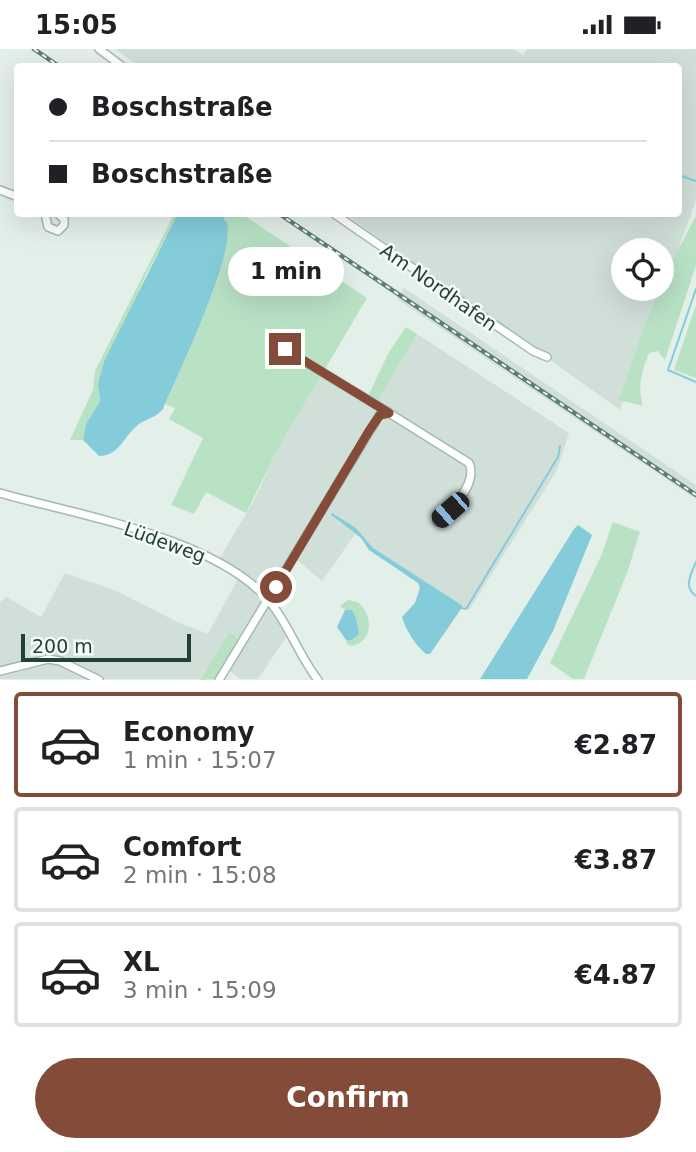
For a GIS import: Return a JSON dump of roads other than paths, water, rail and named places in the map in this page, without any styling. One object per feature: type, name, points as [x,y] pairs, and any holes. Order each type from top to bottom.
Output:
[{"type":"street","points":[[99,49],[118,63]]},
{"type":"street","points":[[45,217],[48,227],[58,231],[64,225],[62,217]]},
{"type":"street","name":"Am Nordhafen","points":[[339,217],[533,351],[547,357]]},
{"type":"street","points":[[285,349],[468,463],[471,467],[470,479],[450,510],[437,522]]},
{"type":"street","points":[[219,680],[366,436],[380,415],[389,413]]},
{"type":"street","name":"Lüdeweg","points":[[0,493],[191,548],[229,569],[269,600],[318,680]]},
{"type":"street","points":[[0,671],[15,669],[35,660],[48,659],[60,661],[99,680]]},
{"type":"water","points":[[176,217],[223,217],[227,223],[227,239],[214,287],[163,409],[139,424],[112,453],[99,456],[83,440],[86,424],[100,401],[98,384],[104,362]]},
{"type":"water","points":[[332,513],[356,528],[373,548],[463,606],[430,654],[426,654],[415,642],[402,617],[415,603],[420,588],[418,583],[369,550],[361,538],[331,515]]},
{"type":"water","points":[[578,525],[592,535],[553,631],[527,679],[480,679],[574,529]]},
{"type":"water","points":[[345,610],[352,610],[356,618],[359,634],[352,640],[346,640],[337,627]]},
{"type":"waterway","points":[[682,176],[696,181]]},
{"type":"waterway","points":[[696,289],[668,370],[696,382]]},
{"type":"waterway","points":[[461,608],[466,609],[558,457],[560,446]]},
{"type":"waterway","points":[[696,562],[689,584],[696,596]]},
{"type":"railway","points":[[34,49],[54,63]]},
{"type":"railway","points":[[284,217],[696,495]]}]
